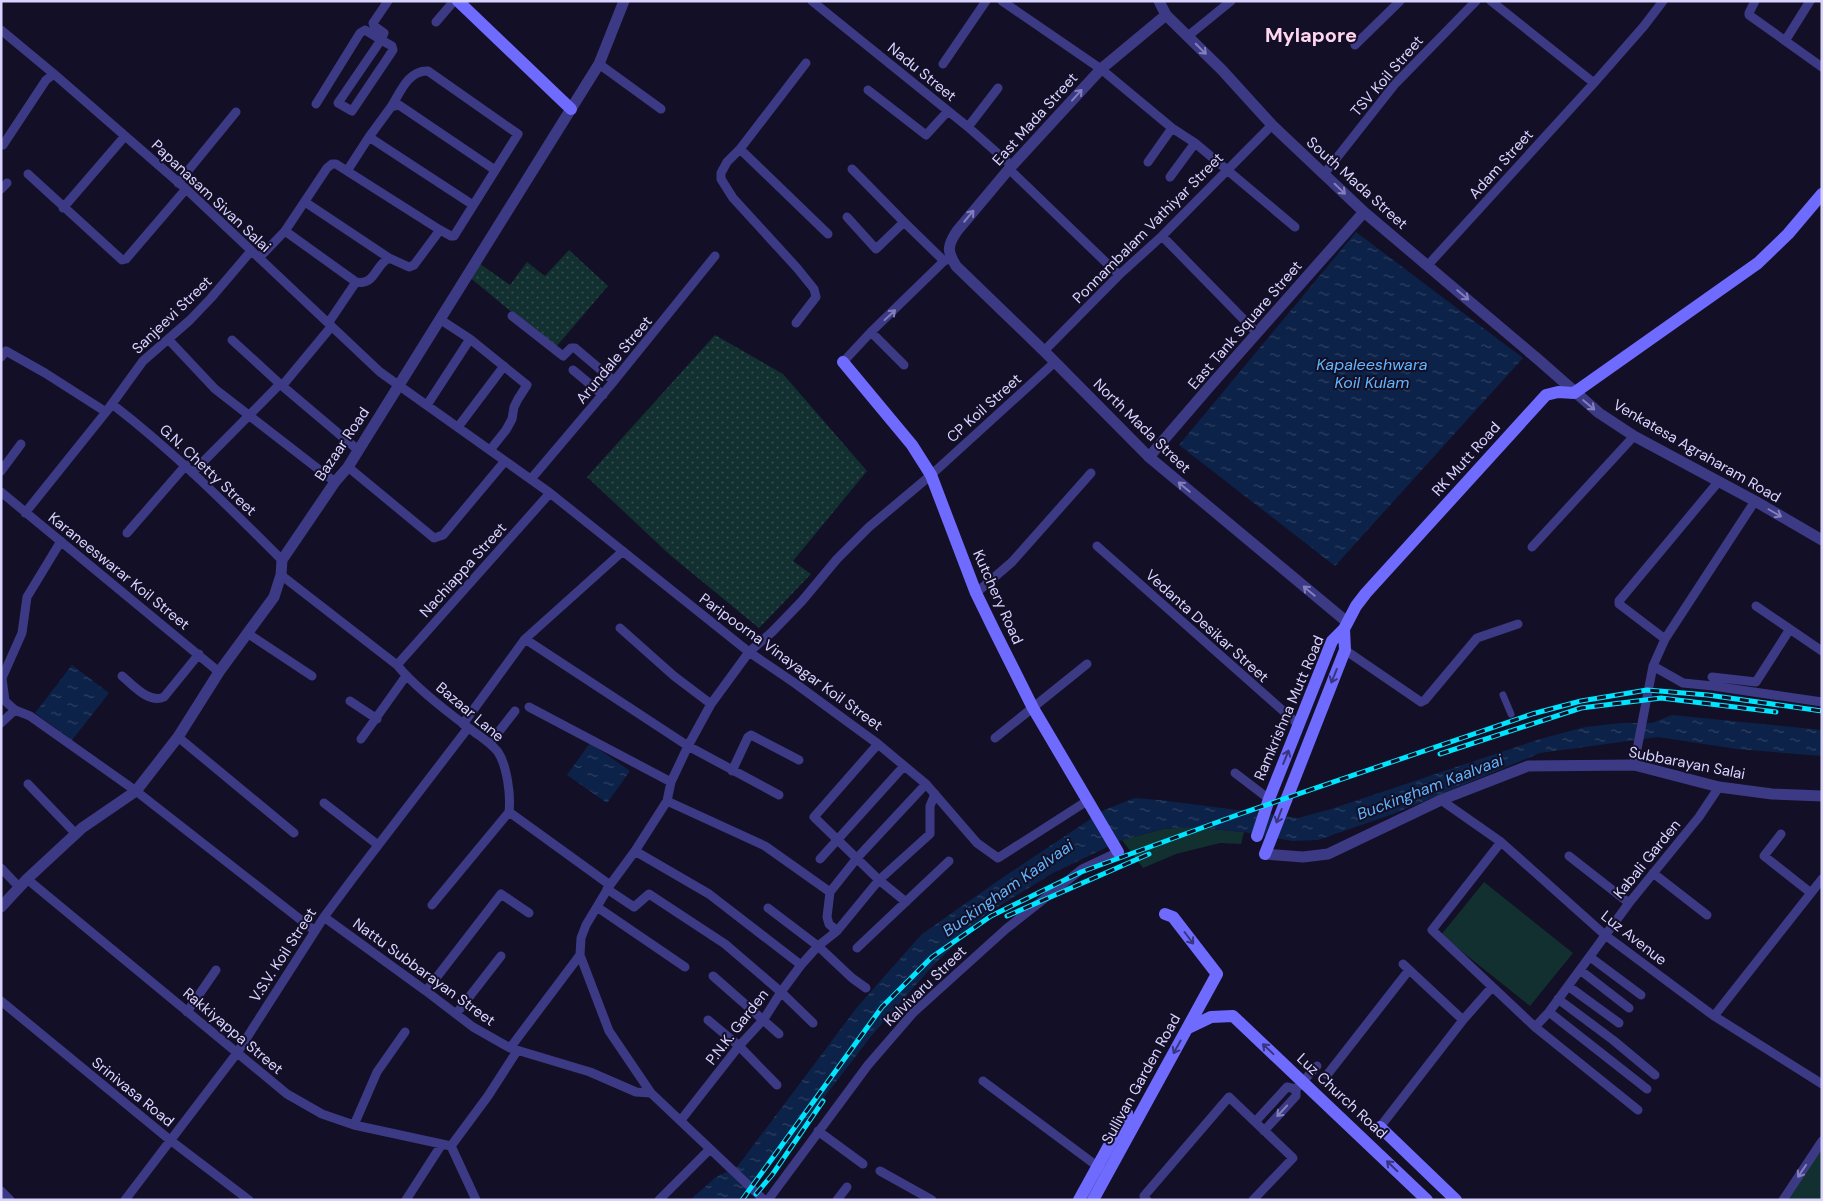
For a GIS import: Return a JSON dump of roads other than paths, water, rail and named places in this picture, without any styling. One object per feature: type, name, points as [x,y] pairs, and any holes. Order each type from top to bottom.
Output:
[{"type":"main road","points":[[458,1],[571,109]]},
{"type":"main road","points":[[1574,393],[1758,263],[1788,234],[1822,194]]},
{"type":"main road","name":"Kutchery Road","points":[[843,362],[912,445],[931,475],[976,593],[1033,708],[1116,848]]},
{"type":"main road","name":"RK Mutt Road","points":[[1345,626],[1366,594],[1546,395],[1558,392],[1574,393]]},
{"type":"main road","points":[[1264,838],[1288,793],[1345,650],[1345,626]]},
{"type":"main road","name":"Ramkrishna Mutt Road","points":[[1269,800],[1332,641],[1345,626]]},
{"type":"main road","points":[[1265,854],[1264,838],[1269,800]]},
{"type":"main road","name":"Sullivan Garden Road","points":[[1092,1200],[1102,1170],[1187,1029],[1217,974],[1173,917],[1165,914]]},
{"type":"main road","name":"Luz Church Road","points":[[1187,1029],[1211,1017],[1233,1016],[1299,1085],[1427,1200]]},
{"type":"main road","points":[[1079,1200],[1102,1170],[1127,1113]]},
{"type":"main road","name":"Luz Church Road","points":[[1380,1127],[1448,1197]]},
{"type":"street","points":[[316,104],[363,30],[381,40],[392,46],[393,50],[350,111],[338,103],[381,40],[384,33],[374,26],[373,23],[388,1]]},
{"type":"street","points":[[436,22],[454,1]]},
{"type":"street","name":"Bazaar Road","points":[[282,560],[335,482],[348,467],[599,64],[624,1]]},
{"type":"street","name":"Nadu Street","points":[[812,1],[968,127],[1011,167],[1119,275]]},
{"type":"street","points":[[943,64],[986,1]]},
{"type":"street","points":[[1002,1],[1101,69],[1172,128],[1195,143],[1295,227]]},
{"type":"street","name":"South Mada Street","points":[[1159,1],[1166,15],[1272,125],[1364,212],[1540,361]]},
{"type":"street","points":[[1188,36],[1231,1]]},
{"type":"street","points":[[1355,44],[1400,1]]},
{"type":"street","name":"TSV Koil Street","points":[[1324,174],[1395,84],[1476,1]]},
{"type":"street","points":[[1491,1],[1594,83]]},
{"type":"street","name":"Adam Street","points":[[1428,265],[1633,39],[1662,1]]},
{"type":"street","points":[[1755,1],[1749,15],[1822,67]]},
{"type":"street","points":[[1785,42],[1810,1]]},
{"type":"street","name":"East Mada Street","points":[[948,259],[950,241],[1011,167],[1101,69],[1166,15]]},
{"type":"street","name":"Papanasam Sivan Salai","points":[[1,30],[186,189],[380,372],[399,385]]},
{"type":"street","points":[[796,323],[816,297],[814,289],[733,198],[721,179],[721,173],[727,162],[740,149],[806,63]]},
{"type":"street","points":[[599,64],[661,109]]},
{"type":"street","points":[[420,71],[428,71],[518,133],[518,136],[454,236],[440,230],[347,171],[391,107],[414,74],[420,71]]},
{"type":"street","points":[[3,145],[46,80],[54,74]]},
{"type":"street","points":[[968,127],[998,88]]},
{"type":"street","points":[[868,90],[926,135],[948,111]]},
{"type":"street","points":[[391,107],[399,105],[495,170]]},
{"type":"street","points":[[178,183],[236,112]]},
{"type":"street","name":"Ponnambalam Vathiyar Street","points":[[1044,351],[1272,125]]},
{"type":"street","points":[[1148,162],[1172,128]]},
{"type":"street","points":[[63,208],[125,136]]},
{"type":"street","points":[[369,137],[473,205]]},
{"type":"street","points":[[1170,176],[1195,143]]},
{"type":"street","points":[[740,149],[828,234]]},
{"type":"street","name":"Sanjeevi Street","points":[[25,513],[106,412],[143,361],[255,254],[285,231],[327,168],[332,164],[336,164],[347,171]]},
{"type":"street","points":[[843,362],[871,332],[948,259],[904,222],[852,169]]},
{"type":"street","points":[[28,174],[122,260],[126,259],[186,189]]},
{"type":"street","points":[[305,202],[389,258],[409,267],[414,265],[440,230]]},
{"type":"street","name":"East Tank Square Street","points":[[1149,457],[1364,212]]},
{"type":"street","points":[[847,217],[876,249],[904,222]]},
{"type":"street","points":[[285,231],[356,282],[364,283],[371,279],[384,260],[389,258]]},
{"type":"street","points":[[1162,236],[1257,332]]},
{"type":"street","name":"Arundale Street","points":[[531,479],[603,395],[715,256]]},
{"type":"street","name":"North Mada Street","points":[[948,259],[1044,351],[1149,457],[1345,626]]},
{"type":"street","points":[[193,472],[281,385],[330,325],[356,282]]},
{"type":"street","points":[[512,316],[563,356],[572,348],[575,348],[614,381]]},
{"type":"street","points":[[441,320],[470,339],[527,385],[518,399],[509,424],[490,450]]},
{"type":"street","points":[[871,332],[904,365]]},
{"type":"street","points":[[168,339],[215,389],[335,482]]},
{"type":"street","points":[[427,404],[470,339]]},
{"type":"street","points":[[232,340],[281,385],[358,450]]},
{"type":"street","points":[[4,354],[45,373],[106,412]]},
{"type":"street","name":"Venkatesa Agraharam Road","points":[[1540,361],[1574,393],[1599,413],[1634,436],[1719,481],[1822,540]]},
{"type":"street","name":"CP Koil Street","points":[[667,801],[671,782],[688,746],[711,704],[748,652],[796,608],[837,559],[869,527],[931,475],[1055,362]]},
{"type":"street","points":[[458,427],[504,366]]},
{"type":"street","points":[[574,370],[603,395]]},
{"type":"street","name":"Paripoorna Vinayagar Koil Street","points":[[399,385],[550,493],[748,652],[796,684],[878,744],[926,784],[977,843],[998,858],[1089,804]]},
{"type":"street","name":"G.N. Chetty Street","points":[[112,404],[186,465],[282,560]]},
{"type":"street","points":[[1532,546],[1634,436]]},
{"type":"street","points":[[1,471],[21,444]]},
{"type":"street","points":[[348,467],[434,538],[443,536],[505,461]]},
{"type":"street","points":[[128,533],[186,465]]},
{"type":"street","points":[[976,593],[1012,562],[1091,473]]},
{"type":"street","points":[[1665,639],[1619,604],[1619,601],[1719,481]]},
{"type":"street","name":"Karaneeswarar Koil Street","points":[[1,492],[219,672]]},
{"type":"street","name":"Nachiappa Street","points":[[397,665],[550,493]]},
{"type":"street","points":[[1636,760],[1652,670],[1665,639],[1755,501]]},
{"type":"street","points":[[61,541],[27,597],[22,633],[2,678],[5,701],[15,710],[30,716],[136,791],[315,930]]},
{"type":"street","name":"Vedanta Desikar Street","points":[[1097,546],[1299,725]]},
{"type":"street","name":"V.S.V. Koil Street","points":[[126,1199],[237,1053],[324,917],[466,726],[525,639],[623,551]]},
{"type":"street","points":[[1,907],[23,883],[76,834],[136,791],[178,737],[219,672],[274,597],[281,575],[282,560]]},
{"type":"street","name":"Bazaar Lane","points":[[281,575],[397,665],[406,676],[466,726],[490,743],[503,762],[510,800],[509,812]]},
{"type":"street","points":[[1756,606],[1822,651]]},
{"type":"street","points":[[1345,650],[1421,702],[1425,700],[1478,638],[1518,624]]},
{"type":"street","points":[[620,628],[674,676],[711,704]]},
{"type":"street","points":[[1712,677],[1756,682],[1790,629]]},
{"type":"street","points":[[247,633],[312,676]]},
{"type":"street","points":[[525,639],[688,746],[780,795]]},
{"type":"street","points":[[122,676],[150,698],[159,699],[164,697],[199,654]]},
{"type":"street","points":[[995,738],[1086,664]]},
{"type":"street","points":[[1652,670],[1683,683],[1822,702]]},
{"type":"street","points":[[361,739],[406,676]]},
{"type":"street","points":[[1503,695],[1511,714]]},
{"type":"street","points":[[350,701],[377,719]]},
{"type":"street","points":[[529,707],[671,782]]},
{"type":"street","points":[[1,724],[15,710]]},
{"type":"street","points":[[490,743],[515,711]]},
{"type":"street","points":[[732,771],[750,735],[799,760]]},
{"type":"street","points":[[178,737],[294,833]]},
{"type":"street","points":[[878,744],[814,817],[879,880],[906,902]]},
{"type":"street","name":"Subbarayan Salai","points":[[1265,854],[1303,857],[1328,854],[1442,800],[1528,766],[1636,760],[1719,787],[1772,794],[1822,796]]},
{"type":"street","points":[[820,859],[904,766]]},
{"type":"street","points":[[1235,774],[1269,800]]},
{"type":"street","points":[[28,784],[76,834]]},
{"type":"street","points":[[837,931],[829,924],[827,917],[830,892],[857,858],[926,784]]},
{"type":"street","name":"Kabali Garden","points":[[1535,1027],[1549,1012],[1629,903],[1698,817],[1719,787]]},
{"type":"street","name":"P.N.K. Garden","points":[[681,1120],[739,1046],[764,1019],[801,965],[818,946],[837,931],[879,880],[930,834],[930,806],[935,794]]},
{"type":"street","name":"Luz Avenue","points":[[1442,800],[1501,842],[1605,935],[1714,1016],[1822,1084]]},
{"type":"street","points":[[766,1200],[651,1093],[609,1031],[580,955],[581,938],[586,925],[609,887],[667,801],[765,846],[830,892]]},
{"type":"street","points":[[324,802],[378,845]]},
{"type":"street","points":[[432,905],[509,812],[634,907],[649,894],[725,944],[781,992],[813,1023]]},
{"type":"street","points":[[1781,834],[1764,856],[1811,893]]},
{"type":"street","points":[[1501,842],[1432,930],[1535,1027],[1638,1110]]},
{"type":"street","name":"Kalvivaru Street","points":[[766,1200],[868,1065],[913,1013],[1006,929],[1082,869],[1116,848]]},
{"type":"street","points":[[635,851],[709,894],[801,965]]},
{"type":"street","points":[[1569,856],[1629,903]]},
{"type":"street","points":[[857,948],[949,861]]},
{"type":"street","name":"Rakkiyappa Street","points":[[1,868],[23,883],[187,1012],[287,1094],[322,1114],[354,1124],[447,1145]]},
{"type":"street","points":[[1653,873],[1707,915]]},
{"type":"street","points":[[1714,1016],[1822,879]]},
{"type":"street","points":[[426,991],[501,894],[529,913]]},
{"type":"street","points":[[597,907],[685,968]]},
{"type":"street","points":[[768,908],[818,946],[852,978],[866,988]]},
{"type":"street","name":"Nattu Subbarayan Street","points":[[324,917],[473,1027],[513,1050],[590,1072],[636,1092],[651,1093]]},
{"type":"street","points":[[406,1200],[447,1145],[488,1096],[513,1050],[580,955]]},
{"type":"street","points":[[456,1014],[501,956]]},
{"type":"street","points":[[1590,957],[1640,995]]},
{"type":"street","points":[[1327,1075],[1406,967],[1463,1020]]},
{"type":"street","points":[[187,1012],[216,970]]},
{"type":"street","points":[[1580,970],[1630,1008]]},
{"type":"street","points":[[713,976],[779,1034]]},
{"type":"street","points":[[1568,986],[1619,1023]]},
{"type":"street","points":[[1380,1127],[1463,1020],[1492,987]]},
{"type":"street","points":[[1558,999],[1613,1040],[1655,1075]]},
{"type":"street","name":"Srinivasa Road","points":[[1,1002],[170,1140],[249,1200]]},
{"type":"street","points":[[1549,1012],[1647,1089]]},
{"type":"street","points":[[708,1020],[739,1046],[777,1085]]},
{"type":"street","points":[[354,1124],[377,1072],[405,1032]]},
{"type":"street","points":[[1264,1130],[1296,1096],[1299,1085],[1317,1066]]},
{"type":"street","points":[[983,1081],[1102,1170]]},
{"type":"street","points":[[1255,1122],[1287,1088],[1299,1085]]},
{"type":"street","points":[[1147,1200],[1144,1196],[1226,1098],[1229,1097],[1293,1158],[1253,1200]]},
{"type":"street","points":[[818,1131],[864,1164]]},
{"type":"street","points":[[1783,1200],[1822,1141]]},
{"type":"street","points":[[447,1145],[476,1200]]},
{"type":"street","points":[[659,1200],[710,1149]]},
{"type":"street","points":[[880,1171],[932,1200]]},
{"type":"street","points":[[837,1200],[847,1187]]},
{"type":"street","points":[[1,1191],[10,1200]]},
{"type":"water","name":"Kapaleeshwara Koil Kulam","points":[[1356,232],[1523,358],[1335,566],[1179,445]]},
{"type":"water","points":[[72,665],[109,693],[72,740],[35,713]]},
{"type":"water","name":"Buckingham Kaalvaai","points":[[1672,715],[1822,730],[1822,756],[1737,749],[1658,737],[1540,753],[1393,814],[1318,840],[1292,841],[1244,832],[1190,827],[1163,829],[1122,840],[1053,873],[986,914],[930,969],[872,1035],[776,1160],[737,1200],[690,1200],[716,1177],[737,1167],[858,1006],[922,934],[1104,810],[1135,798],[1298,818],[1331,809],[1540,739],[1585,727],[1622,723],[1652,723]]},
{"type":"water","points":[[590,743],[630,771],[607,803],[567,775]]},
{"type":"railway","points":[[742,1200],[882,1007],[932,957],[991,916],[1081,872],[1237,815],[1532,714],[1581,701],[1647,690],[1708,695],[1822,711]]},
{"type":"railway","points":[[1440,754],[1581,708],[1661,698],[1776,712]]},
{"type":"railway","points":[[1007,916],[1149,854]]},
{"type":"railway","points":[[756,1194],[772,1175],[823,1101]]},
{"type":"district","name":"Mylapore","points":[[1311,35]]}]
